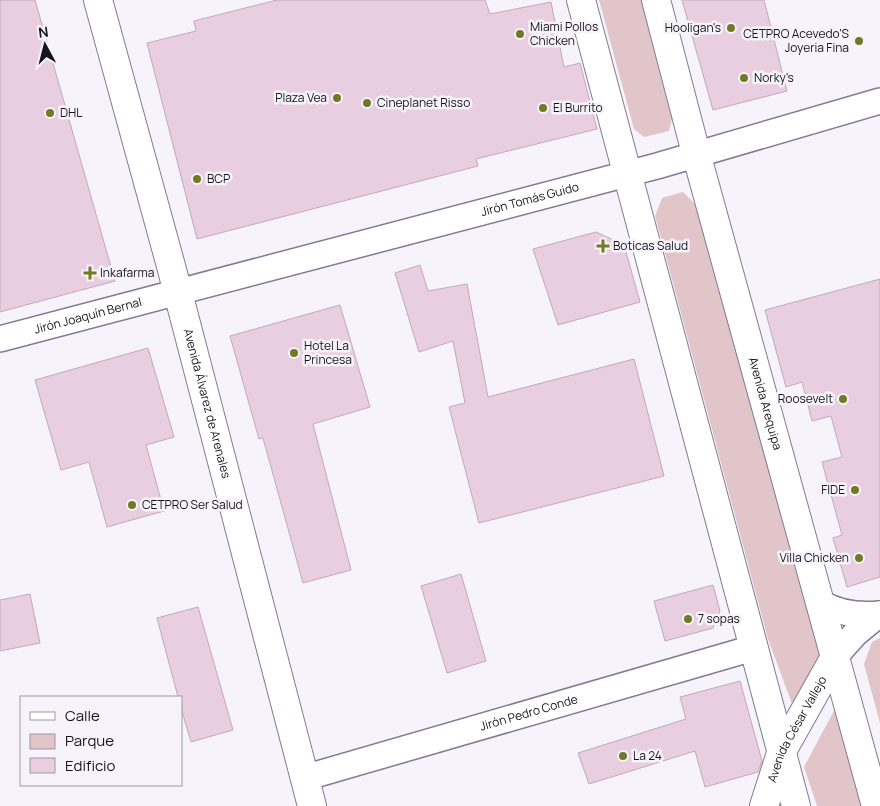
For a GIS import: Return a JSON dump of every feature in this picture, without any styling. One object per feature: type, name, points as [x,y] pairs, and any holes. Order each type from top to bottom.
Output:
[{"type":"main road","name":"Avenida Álvarez de Arenales","points":[[98,0],[177,291],[312,806]]},
{"type":"main road","points":[[581,0],[796,806]]},
{"type":"main road","name":"Avenida Arequipa","points":[[656,0],[696,154],[836,655],[876,806]]},
{"type":"main road","name":"Avenida César Vallejo","points":[[764,806],[781,753],[836,655]]},
{"type":"street","name":"Jirón Tomás Guido","points":[[177,291],[628,173],[880,101]]},
{"type":"street","name":"Jirón Joaquín Bernal","points":[[0,339],[177,291]]},
{"type":"street","points":[[821,603],[834,611],[844,613],[879,614]]},
{"type":"street","points":[[836,655],[879,614]]},
{"type":"street","name":"Jirón Pedro Conde","points":[[304,778],[753,648]]},
{"type":"green space","points":[[599,0],[641,0],[672,119],[669,131],[644,137],[634,129]]},
{"type":"green space","points":[[683,192],[697,206],[822,657],[792,704],[768,639],[655,216],[662,198]]},
{"type":"green space","points":[[880,638],[880,723],[864,664],[872,642]]},
{"type":"green space","points":[[838,703],[866,806],[817,806],[804,767]]},
{"type":"building","points":[[0,0],[35,0],[115,281],[0,312]]},
{"type":"building","name":"Plaza Vea","points":[[277,0],[485,0],[490,14],[551,2],[564,67],[580,63],[597,129],[476,159],[478,166],[197,239],[147,43],[196,31],[194,21]]},
{"type":"building","points":[[682,0],[764,0],[787,91],[713,110]]},
{"type":"building","points":[[596,232],[624,245],[640,302],[558,325],[533,249]]},
{"type":"building","points":[[420,265],[428,291],[467,284],[488,397],[634,359],[664,476],[479,523],[449,407],[465,403],[453,341],[419,352],[395,273]]},
{"type":"building","points":[[880,279],[880,577],[847,587],[833,538],[842,535],[822,462],[842,457],[831,416],[812,421],[802,382],[786,387],[765,310]]},
{"type":"building","points":[[340,305],[370,407],[313,424],[351,570],[303,583],[263,438],[259,439],[230,336]]},
{"type":"building","points":[[148,348],[174,437],[146,445],[164,511],[107,527],[89,462],[61,470],[35,380]]},
{"type":"building","points":[[461,574],[486,661],[447,673],[421,586]]},
{"type":"building","name":"7 sopas","points":[[713,585],[720,611],[713,628],[665,641],[654,601]]},
{"type":"building","points":[[30,594],[40,643],[0,651],[0,600]]},
{"type":"building","points":[[198,607],[233,730],[191,742],[182,711],[182,696],[178,696],[157,618]]},
{"type":"building","points":[[740,681],[762,761],[758,772],[705,787],[695,751],[589,784],[578,753],[686,719],[680,697]]},
{"type":"place","name":"Hooligan's","points":[[731,28]]},
{"type":"place","name":"Miami Pollos Chicken","points":[[520,34]]},
{"type":"place","name":"CETPRO Acevedo'S Joyeria Fina","points":[[859,41]]},
{"type":"place","name":"Norky's","points":[[744,78]]},
{"type":"place","name":"Plaza Vea","points":[[337,98]]},
{"type":"place","name":"Cineplanet Risso","points":[[367,103]]},
{"type":"place","name":"El Burrito","points":[[543,108]]},
{"type":"place","name":"DHL","points":[[50,113]]},
{"type":"place","name":"BCP","points":[[197,179]]},
{"type":"place","name":"Boticas Salud","points":[[603,246]]},
{"type":"place","name":"Inkafarma","points":[[90,273]]},
{"type":"place","name":"Hotel La Princesa","points":[[294,353]]},
{"type":"place","name":"Roosevelt","points":[[843,399]]},
{"type":"place","name":"FIDE","points":[[855,490]]},
{"type":"place","name":"CETPRO Ser Salud","points":[[132,505]]},
{"type":"place","name":"Villa Chicken","points":[[859,558]]},
{"type":"place","name":"7 sopas","points":[[688,619]]},
{"type":"place","name":"La 24","points":[[623,756]]}]
